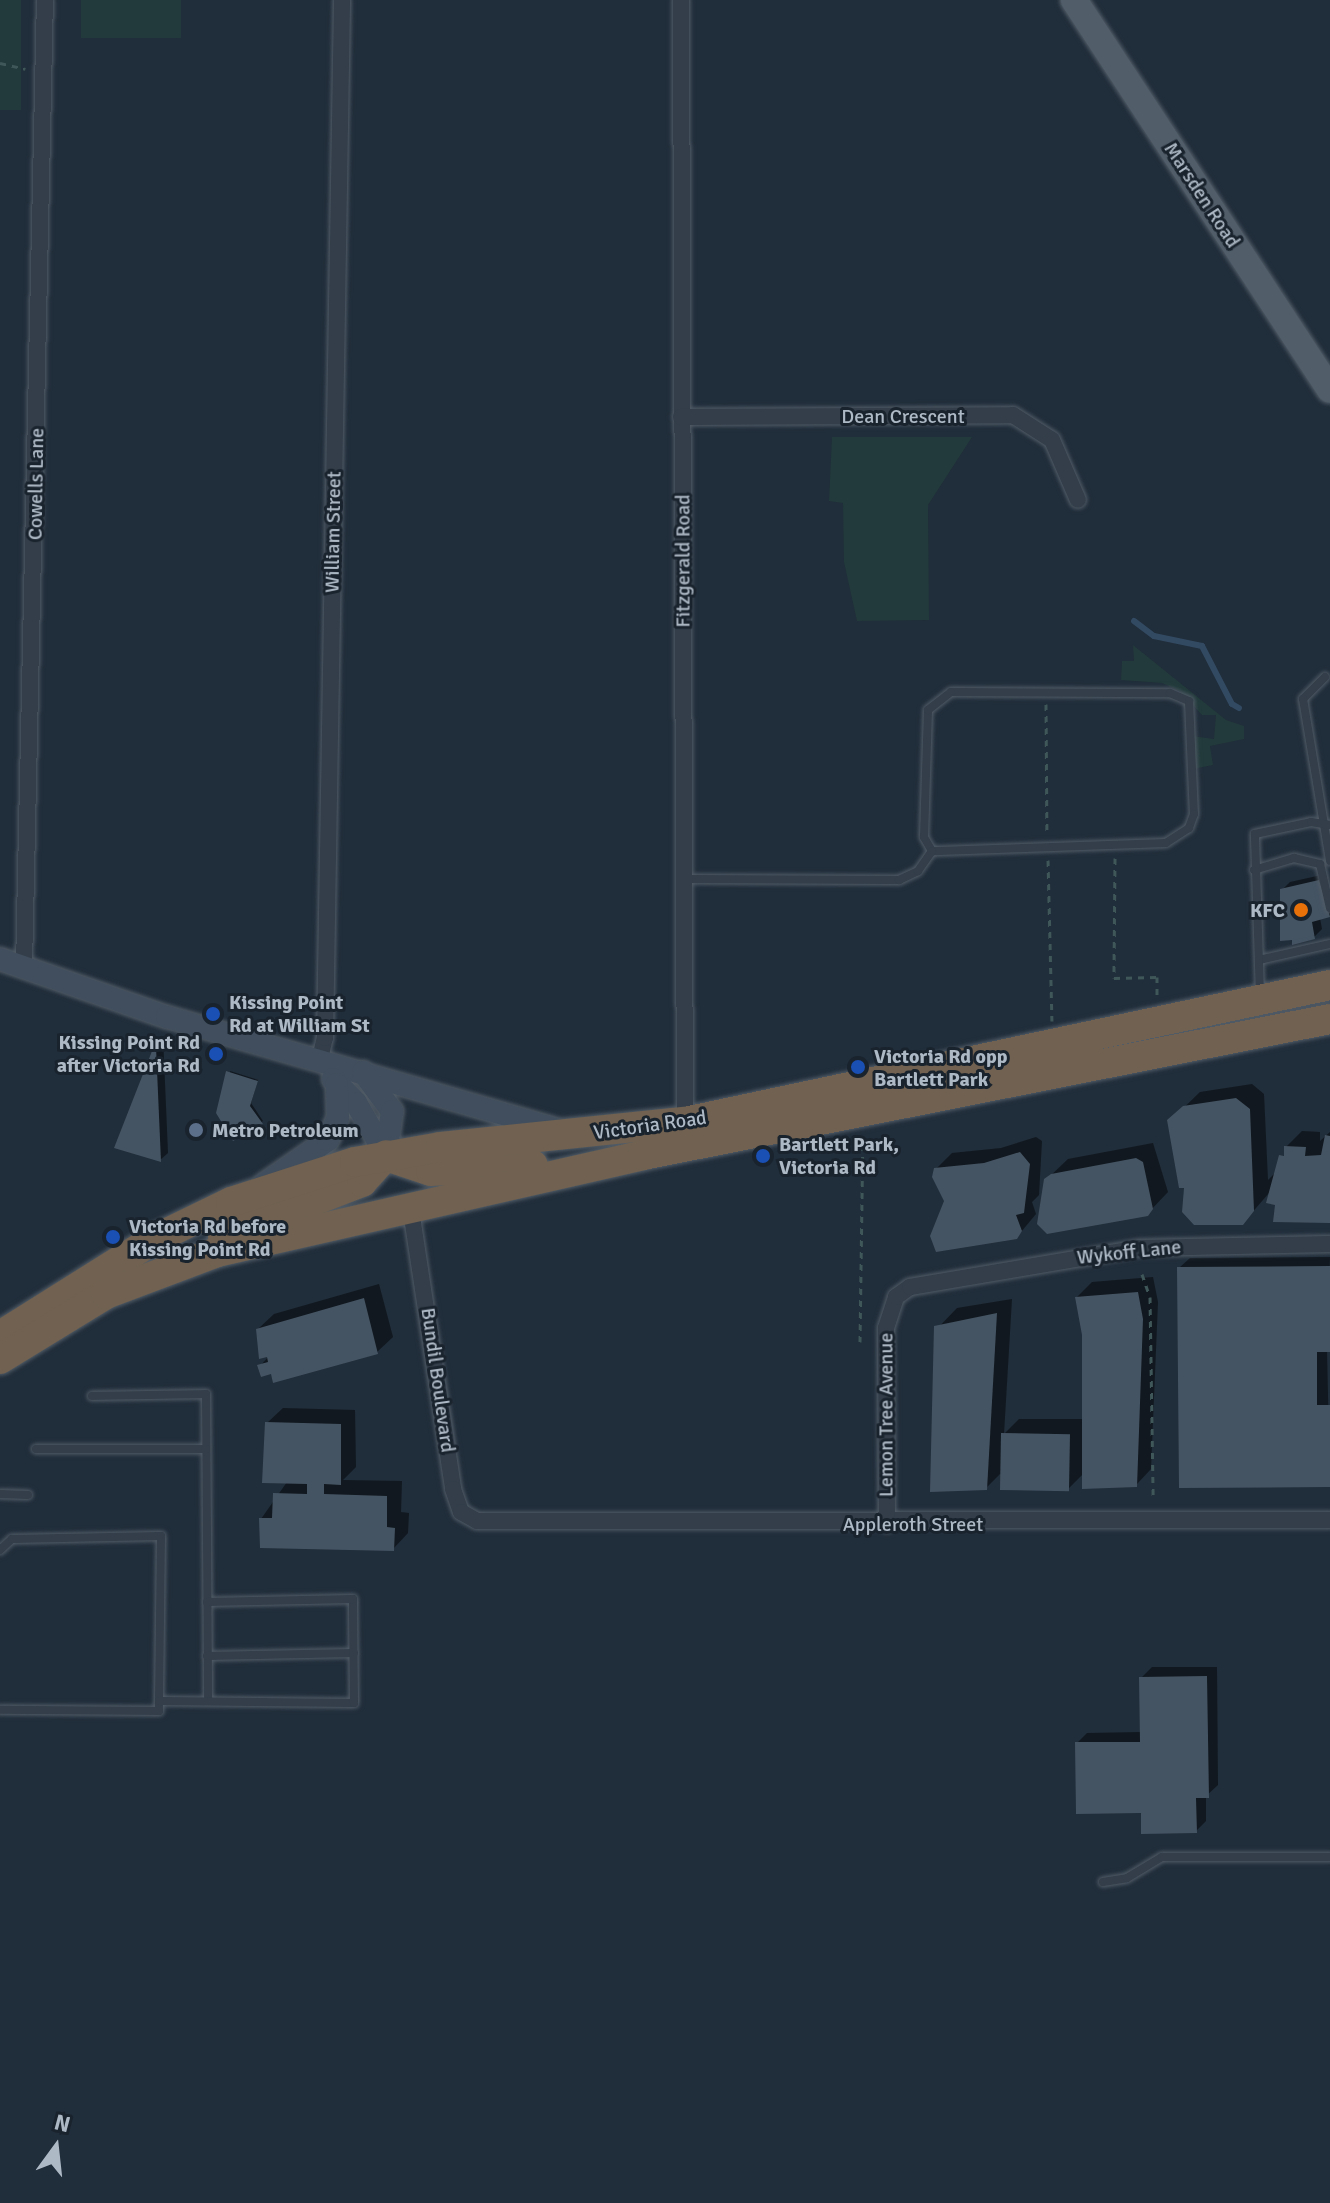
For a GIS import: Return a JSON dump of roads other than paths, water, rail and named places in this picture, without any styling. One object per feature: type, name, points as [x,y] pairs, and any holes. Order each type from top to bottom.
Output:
[{"type":"highway","name":"Victoria Road","points":[[0,1336],[153,1240],[249,1194],[386,1155],[685,1122],[1330,985]]},
{"type":"highway","name":"Victoria Road","points":[[0,1359],[106,1294],[217,1252],[643,1155],[1330,1019]]},
{"type":"highway","points":[[106,1294],[168,1258],[362,1182],[386,1155],[431,1171],[643,1155]]},
{"type":"main road","name":"Marsden Road","points":[[1074,0],[1330,389]]},
{"type":"street","name":"Cowells Lane","points":[[24,967],[45,0]]},
{"type":"street","name":"William Street","points":[[319,1063],[325,1038],[342,0]]},
{"type":"street","name":"Fitzgerald Road","points":[[681,0],[685,1122]]},
{"type":"street","name":"Dean Crescent","points":[[681,417],[1013,415],[1052,440],[1078,500]]},
{"type":"street","points":[[0,959],[319,1063],[360,1069],[579,1135]]},
{"type":"street","points":[[319,1063],[364,1116],[386,1155]]},
{"type":"street","points":[[360,1069],[392,1111],[386,1155]]},
{"type":"street","points":[[249,1194],[328,1140],[338,1118],[337,1084]]},
{"type":"street","name":"Bundil Boulevard","points":[[411,1210],[456,1504],[468,1518],[496,1521]]},
{"type":"street","name":"Wykoff Lane","points":[[929,1283],[1141,1248],[1330,1244]]},
{"type":"street","name":"Lemon Tree Avenue","points":[[887,1524],[888,1311],[896,1297],[910,1287],[929,1283]]},
{"type":"street","name":"Appleroth Street","points":[[496,1521],[887,1524],[1330,1520]]},
{"type":"lane","points":[[1325,677],[1303,699],[1330,861]]},
{"type":"lane","points":[[951,692],[1170,693],[1189,701],[1194,814],[1189,828],[1166,843],[932,851],[924,837],[928,710],[951,692]]},
{"type":"lane","points":[[1260,1001],[1255,834],[1326,824]]},
{"type":"lane","points":[[685,879],[899,880],[918,871],[932,851]]},
{"type":"lane","points":[[1254,870],[1294,858],[1320,864],[1330,908]]},
{"type":"lane","points":[[1259,960],[1330,944]]},
{"type":"lane","points":[[92,1396],[206,1394],[208,1701]]},
{"type":"lane","points":[[36,1449],[206,1449]]},
{"type":"lane","points":[[0,1494],[28,1495]]},
{"type":"lane","points":[[0,1550],[12,1539],[161,1536],[159,1711],[0,1710]]},
{"type":"lane","points":[[159,1701],[354,1703],[353,1599],[207,1602]]},
{"type":"lane","points":[[207,1656],[354,1653]]},
{"type":"lane","points":[[1103,1882],[1127,1878],[1162,1857],[1330,1857]]},
{"type":"waterway","points":[[1134,621],[1154,636],[1202,646],[1232,704],[1239,708]]},
{"type":"place","name":"KFC","points":[[1301,910]]},
{"type":"place","name":"Kissing Point Rd at William St","points":[[213,1014]]},
{"type":"place","name":"Kissing Point Rd after Victoria Rd","points":[[216,1054]]},
{"type":"place","name":"Victoria Rd opp Bartlett Park","points":[[858,1067]]},
{"type":"place","name":"Metro Petroleum","points":[[196,1130]]},
{"type":"place","name":"Bartlett Park, Victoria Rd","points":[[763,1156]]},
{"type":"place","name":"Victoria Rd before Kissing Point Rd","points":[[113,1237]]}]
